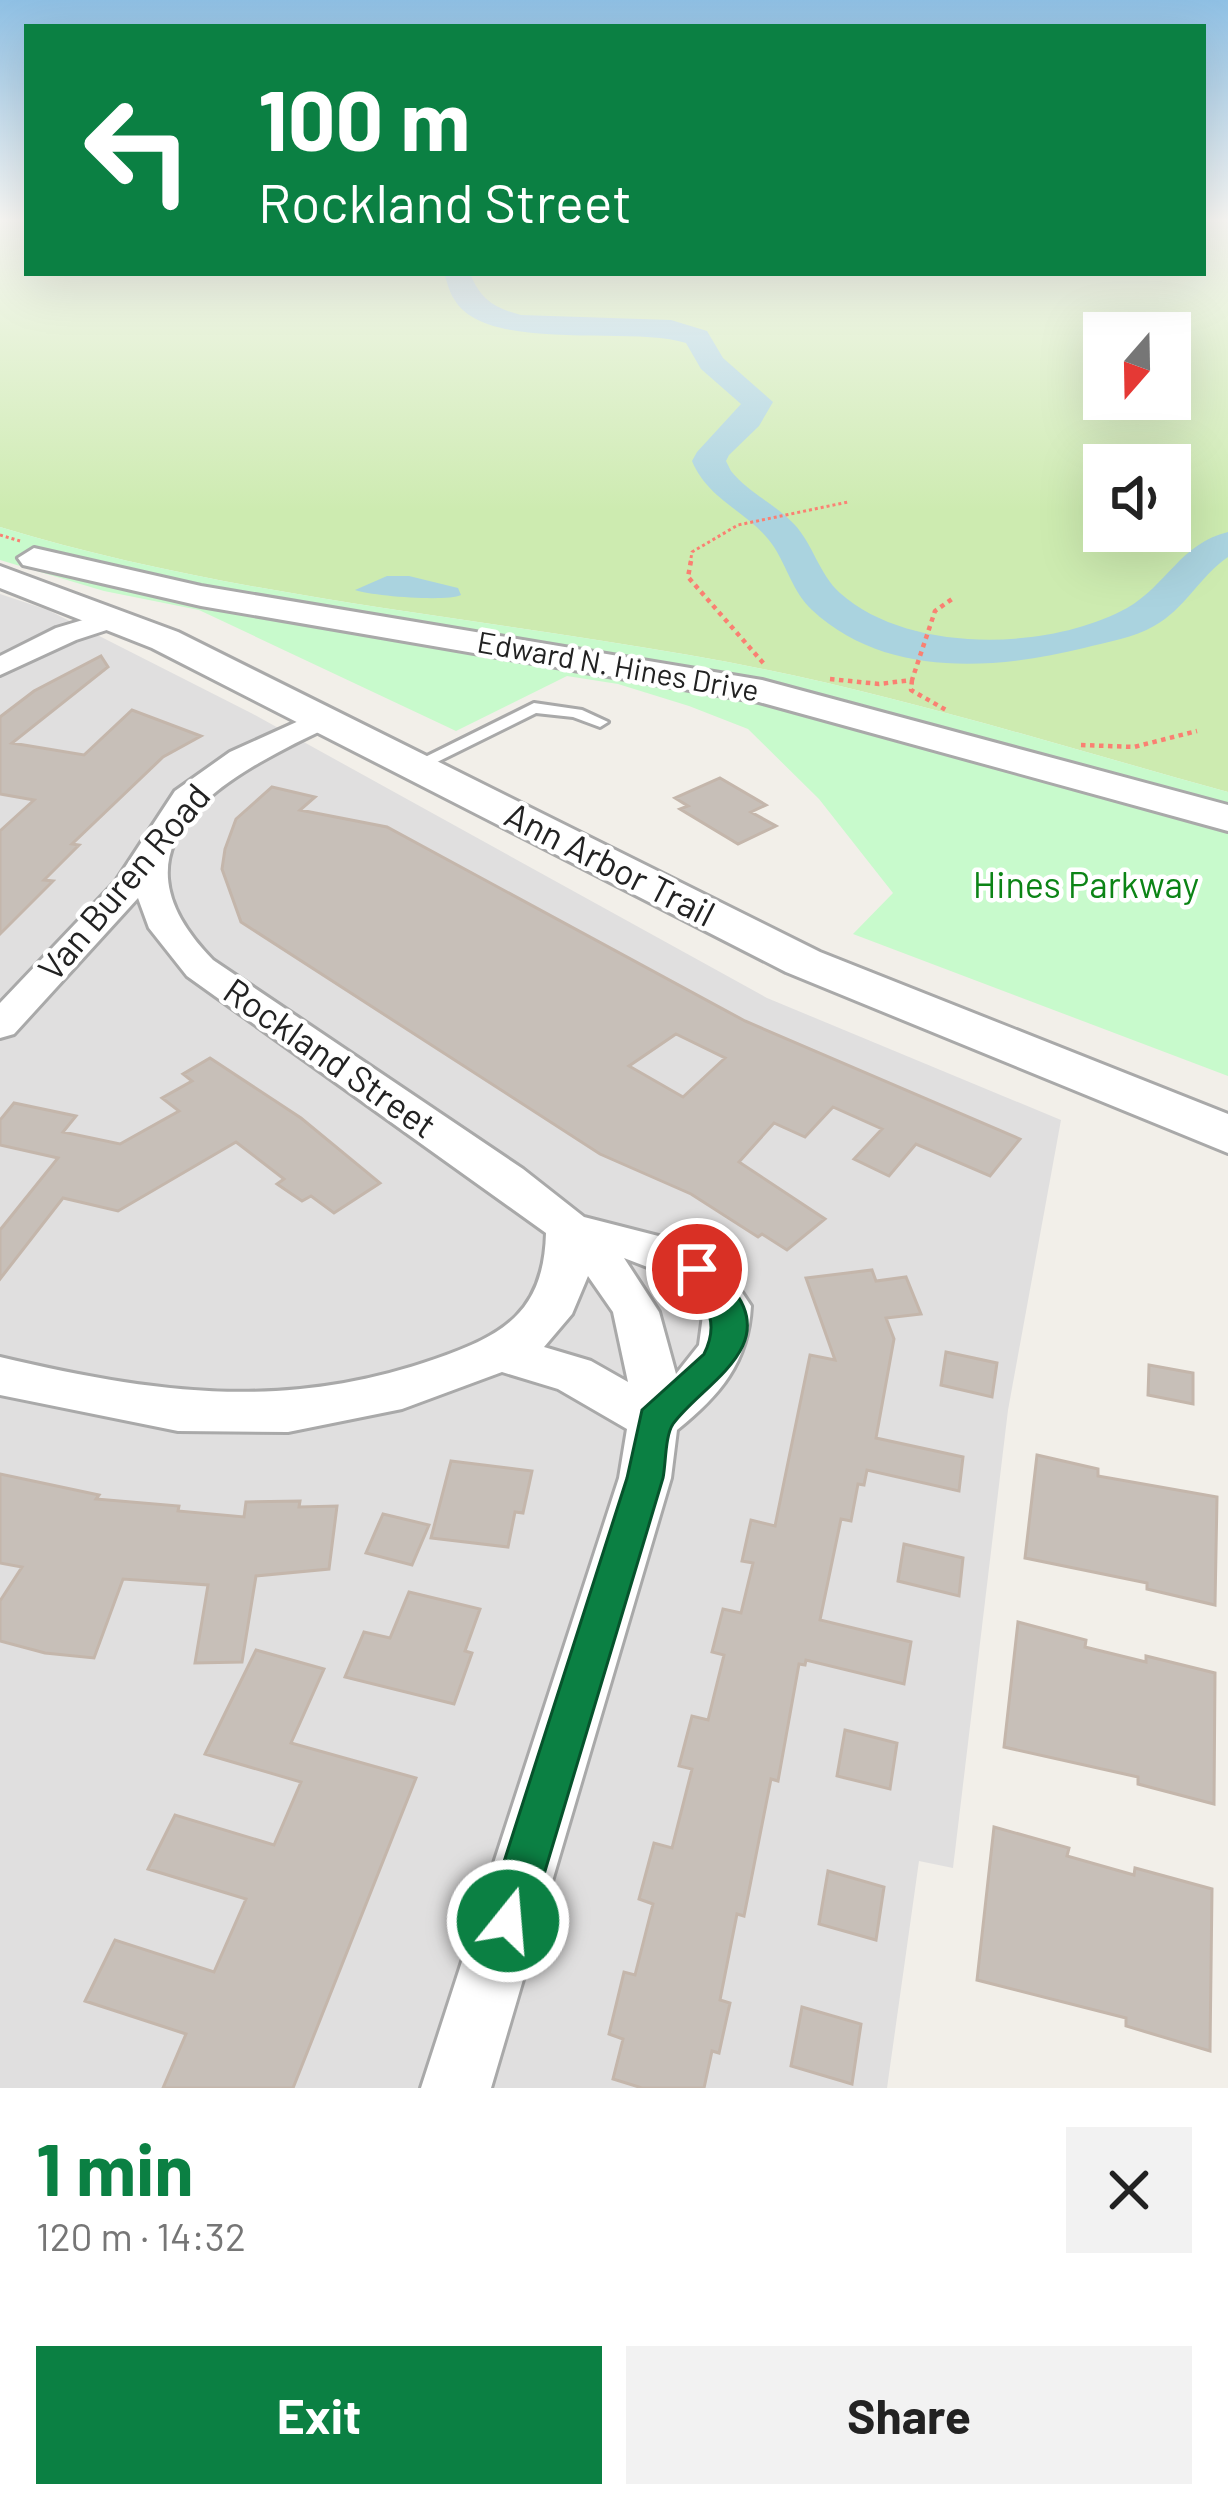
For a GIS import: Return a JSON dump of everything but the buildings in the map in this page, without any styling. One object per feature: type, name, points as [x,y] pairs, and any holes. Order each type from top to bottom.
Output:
[{"type":"street","name":"Edward N. Hines Drive","points":[[0,548],[201,596],[762,692],[1228,818]]},
{"type":"street","name":"Ann Arbor Trail","points":[[0,576],[113,619],[323,719],[803,962],[1228,1135]]},
{"type":"street","points":[[0,667],[66,634],[113,619]]},
{"type":"street","name":"Van Buren Road","points":[[0,1026],[128,888],[173,813],[212,777],[323,719]]},
{"type":"street","name":"Rockland Street","points":[[154,848],[151,877],[156,910],[174,943],[200,968],[548,1209],[624,1291],[652,1369],[654,1420],[645,1478],[456,2088]]},
{"type":"street","points":[[0,1376],[163,1412],[298,1414],[350,1406],[412,1389],[503,1354],[550,1312],[563,1290],[571,1271],[568,1230]]},
{"type":"street","name":"Rockland Street","points":[[568,1230],[617,1239],[697,1269],[728,1306],[728,1341],[717,1363],[654,1420]]},
{"type":"street","points":[[503,1354],[574,1375],[654,1420]]},
{"type":"lane","points":[[415,766],[534,708],[576,712],[600,722]]},
{"type":"path","points":[[776,670],[765,664],[688,577],[692,552],[738,525],[848,502]]},
{"type":"path","points":[[951,712],[918,698],[911,690],[935,611],[952,599]]},
{"type":"path","points":[[814,677],[879,684],[912,680]]},
{"type":"path","points":[[1066,743],[1135,747],[1198,731]]},
{"type":"shaded area","points":[[0,594],[48,610],[253,714],[767,998],[1061,1120],[1008,1410],[953,1868],[919,1861],[887,2088],[0,2088]]},
{"type":"green space","points":[[0,316],[1083,316],[1083,420],[1191,420],[1191,316],[1228,316],[1228,792],[960,717],[757,668],[170,570],[0,527]]},
{"type":"green space","name":"Hines Parkway","points":[[0,527],[256,587],[757,668],[960,717],[1228,792],[1228,1076],[853,934],[893,893],[819,799],[748,729],[618,684],[567,676],[456,731],[199,610],[104,591],[0,560]]},
{"type":"water","points":[[387,576],[409,576],[458,588],[461,595],[409,597],[355,590]]},
{"type":"waterway","points":[[496,316],[559,326],[671,329],[697,337],[711,363],[757,402],[747,420],[714,452],[709,461],[715,473],[786,537],[824,600],[881,637],[912,646],[979,652],[1104,630],[1147,613],[1204,556],[1228,543]]},
{"type":"route","points":[[508,1921],[645,1478],[654,1420],[717,1363],[728,1341],[728,1306],[697,1269]]}]
